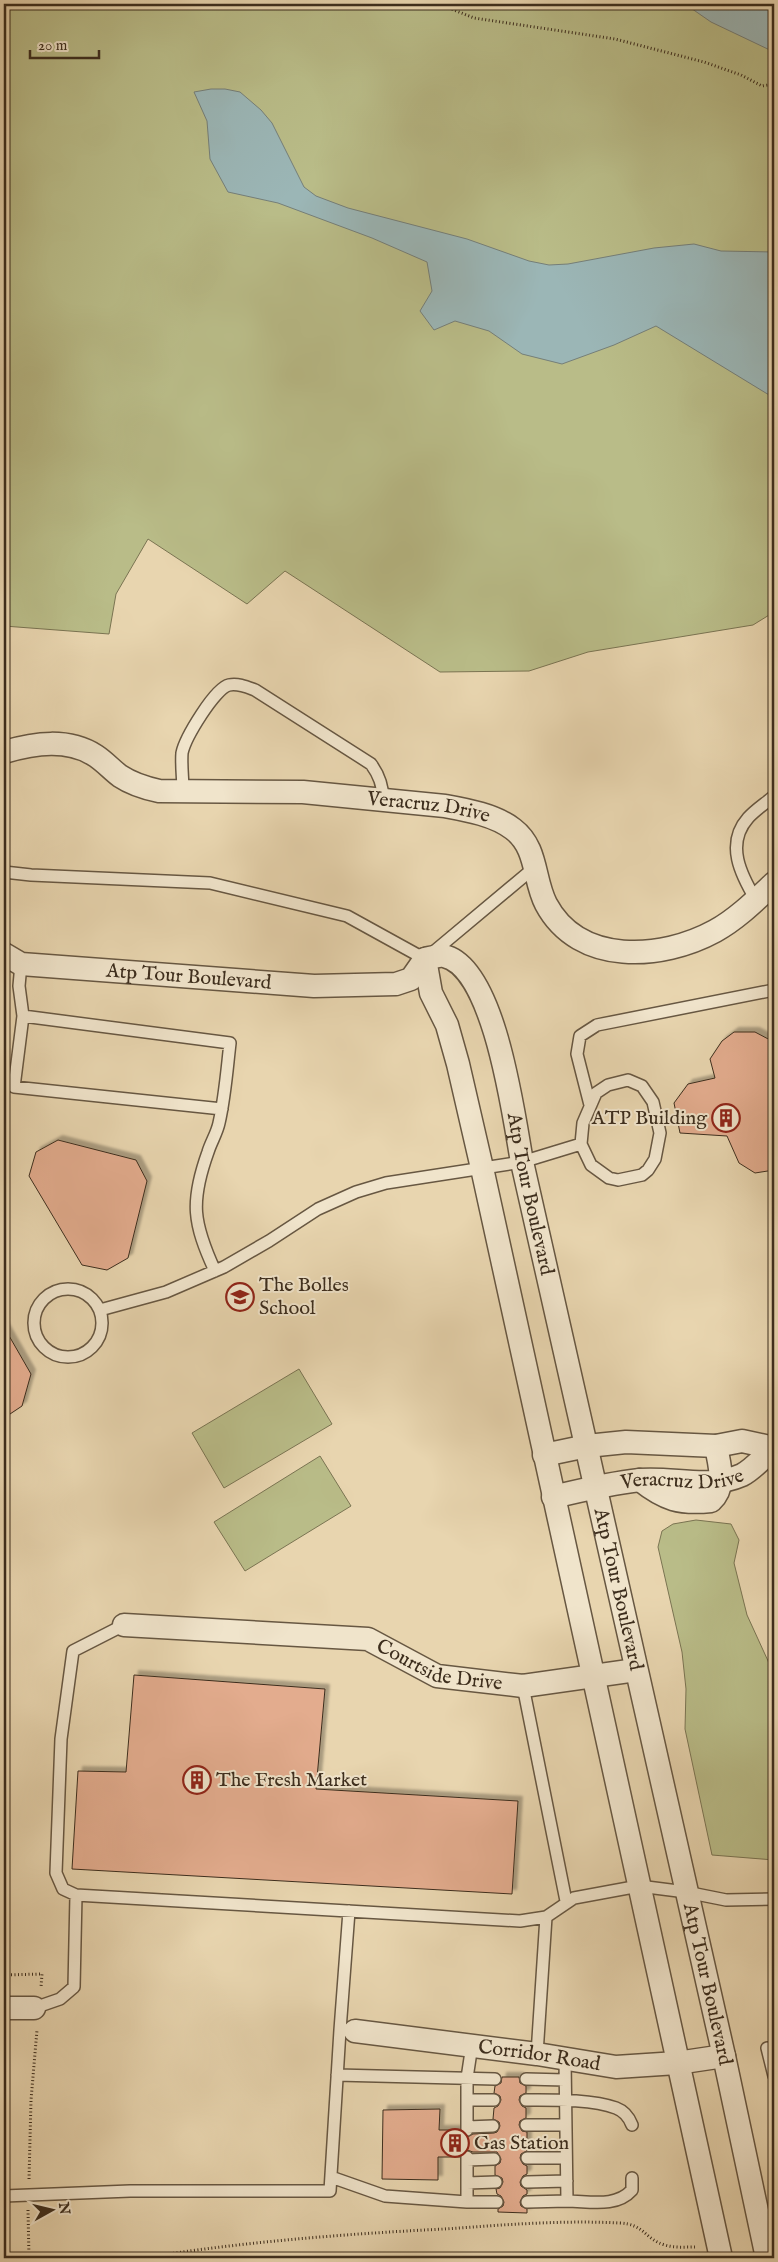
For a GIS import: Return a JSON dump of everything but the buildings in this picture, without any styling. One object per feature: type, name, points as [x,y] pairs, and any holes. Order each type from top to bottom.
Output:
[{"type":"street","name":"Veracruz Drive","points":[[4,752],[48,743],[73,746],[96,756],[120,776],[138,786],[159,791],[303,792],[445,806],[496,820],[513,829],[526,842],[533,858],[539,889],[546,906],[560,924],[588,943],[621,953],[642,953],[692,942],[715,931],[736,917],[774,883]]},
{"type":"street","name":"Atp Tour Boulevard","points":[[12,959],[314,986],[396,984],[411,979],[425,959],[444,956],[459,964],[474,983],[490,1015],[501,1054],[522,1162],[724,2056],[767,2258]]},
{"type":"street","name":"Atp Tour Boulevard","points":[[425,959],[431,993],[447,1025],[458,1064],[482,1168],[720,2253]]},
{"type":"street","name":"Veracruz Drive","points":[[544,1455],[587,1446],[626,1442],[716,1446],[742,1441],[774,1448]]},
{"type":"street","points":[[670,1480],[672,1443]]},
{"type":"street","points":[[640,1480],[659,1495],[679,1502],[712,1501],[718,1495],[722,1480],[716,1446]]},
{"type":"street","name":"Veracruz Drive","points":[[553,1497],[596,1487],[640,1480],[670,1480],[696,1484],[722,1480],[743,1474],[774,1448]]},
{"type":"street","name":"Courtside Drive","points":[[124,1625],[368,1639],[437,1676],[523,1686],[636,1670]]},
{"type":"street","points":[[4,2008],[37,2007]]},
{"type":"street","name":"Corridor Road","points":[[348,2030],[537,2054],[565,2070],[677,2063],[724,2056]]},
{"type":"lane","points":[[183,792],[182,752],[188,736],[219,690],[229,685],[245,685],[371,764],[379,776],[383,790],[383,800]]},
{"type":"lane","points":[[756,900],[745,881],[738,861],[736,846],[739,831],[748,818],[774,796]]},
{"type":"lane","points":[[4,872],[210,883],[347,916],[425,959],[535,867]]},
{"type":"lane","points":[[12,959],[19,986],[23,1016],[14,1087],[222,1109]]},
{"type":"lane","points":[[590,1106],[577,1054],[580,1036],[597,1025],[774,990]]},
{"type":"lane","points":[[23,1016],[230,1043],[222,1109],[196,1191],[197,1222],[202,1242],[215,1270]]},
{"type":"lane","points":[[628,1080],[642,1086],[653,1102],[660,1133],[655,1159],[642,1175],[618,1180],[609,1178],[591,1165],[581,1144],[583,1123],[596,1093],[608,1085],[628,1080]]},
{"type":"lane","points":[[100,1310],[166,1292],[215,1270],[269,1241],[318,1209],[356,1192],[386,1183],[522,1162],[581,1144]]},
{"type":"lane","points":[[64,1289],[85,1293],[94,1300],[100,1310],[102,1322],[100,1333],[95,1343],[87,1351],[77,1356],[65,1358],[54,1355],[37,1340],[34,1329],[37,1308],[44,1298],[53,1292],[64,1289]]},
{"type":"lane","points":[[124,1625],[73,1651],[61,1739],[56,1873],[63,1889],[76,1895],[520,1922],[546,1917],[566,1901],[574,1898],[638,1886],[686,1892],[726,1900],[774,1899]]},
{"type":"lane","points":[[523,1686],[566,1901]]},
{"type":"lane","points":[[37,2007],[60,2000],[74,1987],[76,1895]]},
{"type":"lane","points":[[4,2196],[28,2197],[130,2191],[330,2191],[337,2075],[348,2030],[350,1911]]},
{"type":"lane","points":[[537,2054],[546,1917]]},
{"type":"lane","points":[[472,2045],[467,2078],[467,2129],[493,2126]]},
{"type":"lane","points":[[768,2048],[774,2076]]},
{"type":"lane","points":[[526,2079],[565,2070],[567,2201]]},
{"type":"lane","points":[[337,2075],[495,2079]]},
{"type":"lane","points":[[467,2100],[494,2100]]},
{"type":"lane","points":[[526,2100],[566,2100],[617,2108],[628,2116],[632,2124]]},
{"type":"lane","points":[[526,2125],[565,2125]]},
{"type":"lane","points":[[467,2202],[467,2158],[494,2159]]},
{"type":"lane","points":[[527,2158],[566,2158]]},
{"type":"lane","points":[[331,2177],[385,2196],[467,2202],[497,2202]]},
{"type":"lane","points":[[527,2202],[613,2202],[627,2197],[632,2190],[632,2178]]},
{"type":"lane","points":[[527,2182],[567,2181]]},
{"type":"lane","points":[[467,2183],[496,2182]]},
{"type":"path","points":[[439,4],[474,18],[615,39],[704,62],[741,75],[762,86],[774,84]]},
{"type":"path","points":[[4,1975],[42,1974],[37,2007],[31,2100],[28,2197],[29,2258]]},
{"type":"path","points":[[142,2258],[252,2243],[357,2234],[513,2225],[600,2223],[634,2224],[665,2246],[720,2253]]},
{"type":"green space","points":[[4,4],[774,4],[774,612],[753,625],[588,652],[529,671],[440,672],[285,571],[247,604],[148,539],[116,594],[109,634],[4,626]]},
{"type":"green space","points":[[299,1369],[332,1424],[224,1488],[192,1433]]},
{"type":"green space","points":[[320,1456],[351,1506],[245,1571],[214,1522]]},
{"type":"green space","points":[[696,1520],[731,1524],[739,1540],[734,1563],[747,1615],[774,1674],[774,1860],[712,1855],[685,1729],[686,1689],[682,1652],[658,1547],[662,1531],[673,1524]]},
{"type":"water","points":[[685,4],[774,4],[774,52],[711,22]]},
{"type":"water","points":[[211,89],[240,92],[261,110],[272,123],[304,187],[316,196],[348,208],[467,239],[529,261],[549,265],[568,264],[654,248],[694,244],[721,251],[774,252],[774,398],[656,326],[614,345],[562,364],[522,354],[489,331],[455,321],[434,330],[420,311],[432,291],[427,262],[372,238],[278,203],[228,192],[210,159],[207,121],[194,92]]},
{"type":"place","name":"ATP Building","points":[[726,1118]]},
{"type":"place","name":"The Bolles School","points":[[240,1297]]},
{"type":"place","name":"The Fresh Market","points":[[197,1780]]},
{"type":"place","name":"Gas Station","points":[[455,2143]]}]
